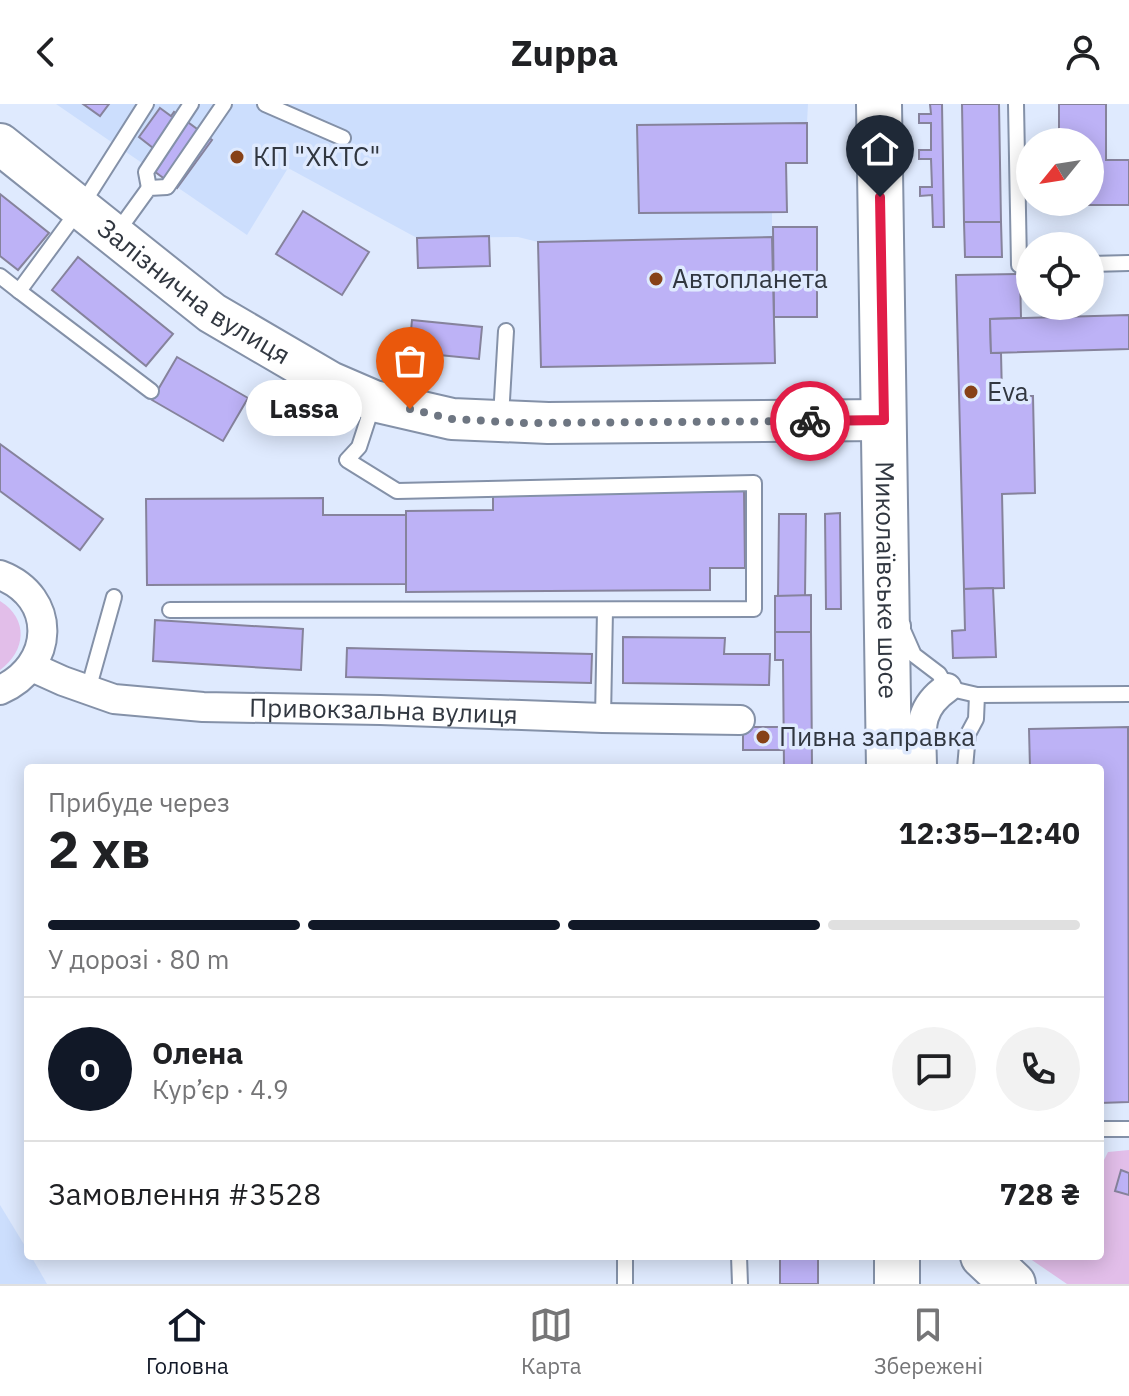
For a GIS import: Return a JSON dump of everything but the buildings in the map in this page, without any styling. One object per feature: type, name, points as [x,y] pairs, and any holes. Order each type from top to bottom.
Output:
[{"type":"main road","name":"Миколаївське шосе","points":[[879,104],[889,764]]},
{"type":"main road","points":[[897,1260],[897,1284]]},
{"type":"main road","points":[[987,1260],[1013,1284]]},
{"type":"street","name":"Залізнична вулиця","points":[[0,144],[212,313],[330,382],[374,401],[452,419],[501,422],[884,420]]},
{"type":"street","points":[[0,575],[12,579],[28,592],[38,610],[43,629],[40,649],[32,667],[19,681],[0,690]]},
{"type":"street","name":"Привокзальна вулиця","points":[[32,667],[114,699],[203,707],[740,720]]},
{"type":"street","points":[[922,764],[924,713],[929,703],[947,688]]},
{"type":"lane","points":[[19,291],[80,208],[146,104]]},
{"type":"lane","points":[[115,235],[149,188],[146,172],[191,104],[212,119]]},
{"type":"lane","points":[[149,188],[167,187],[224,104]]},
{"type":"lane","points":[[265,104],[343,138]]},
{"type":"lane","points":[[1016,104],[1018,232]]},
{"type":"lane","points":[[1104,264],[1129,263]]},
{"type":"lane","points":[[0,276],[151,391]]},
{"type":"lane","points":[[501,422],[506,331]]},
{"type":"lane","points":[[170,610],[754,609],[754,483],[397,491],[347,460],[359,447],[374,401]]},
{"type":"lane","points":[[884,420],[896,446],[901,572]]},
{"type":"lane","points":[[88,690],[114,597]]},
{"type":"lane","points":[[603,718],[605,610]]},
{"type":"lane","points":[[902,616],[903,630],[914,655],[939,674],[947,688],[977,695],[1129,694]]},
{"type":"lane","points":[[965,764],[968,734],[976,719],[977,695]]},
{"type":"lane","points":[[1104,1129],[1129,1129]]},
{"type":"lane","points":[[625,1260],[625,1284]]},
{"type":"lane","points":[[739,1260],[740,1284]]},
{"type":"shaded area","points":[[56,104],[808,104],[807,123],[637,125],[639,213],[772,212],[772,237],[538,242],[518,237],[417,238],[288,168],[247,235]]},
{"type":"shaded area","points":[[0,601],[16,617],[21,635],[15,654],[0,670]]},
{"type":"shaded area","points":[[1129,1150],[1129,1284],[1067,1284],[1032,1260],[1104,1260],[1104,1160],[1108,1152]]},
{"type":"shaded area","points":[[0,1205],[24,1244],[24,1260],[33,1260],[47,1284],[0,1284]]},
{"type":"way so far","points":[[410,409],[452,419],[524,423],[810,421]]},
{"type":"place","name":"КП \"ХКТС\"","points":[[237,157]]},
{"type":"place","name":"Автопланета","points":[[656,279]]},
{"type":"place","name":"Eva","points":[[971,392]]},
{"type":"place","name":"Lassa","points":[[410,409]]},
{"type":"place","name":"Пивна заправка","points":[[763,737]]},
{"type":"route","points":[[810,421],[884,420],[880,197]]}]
